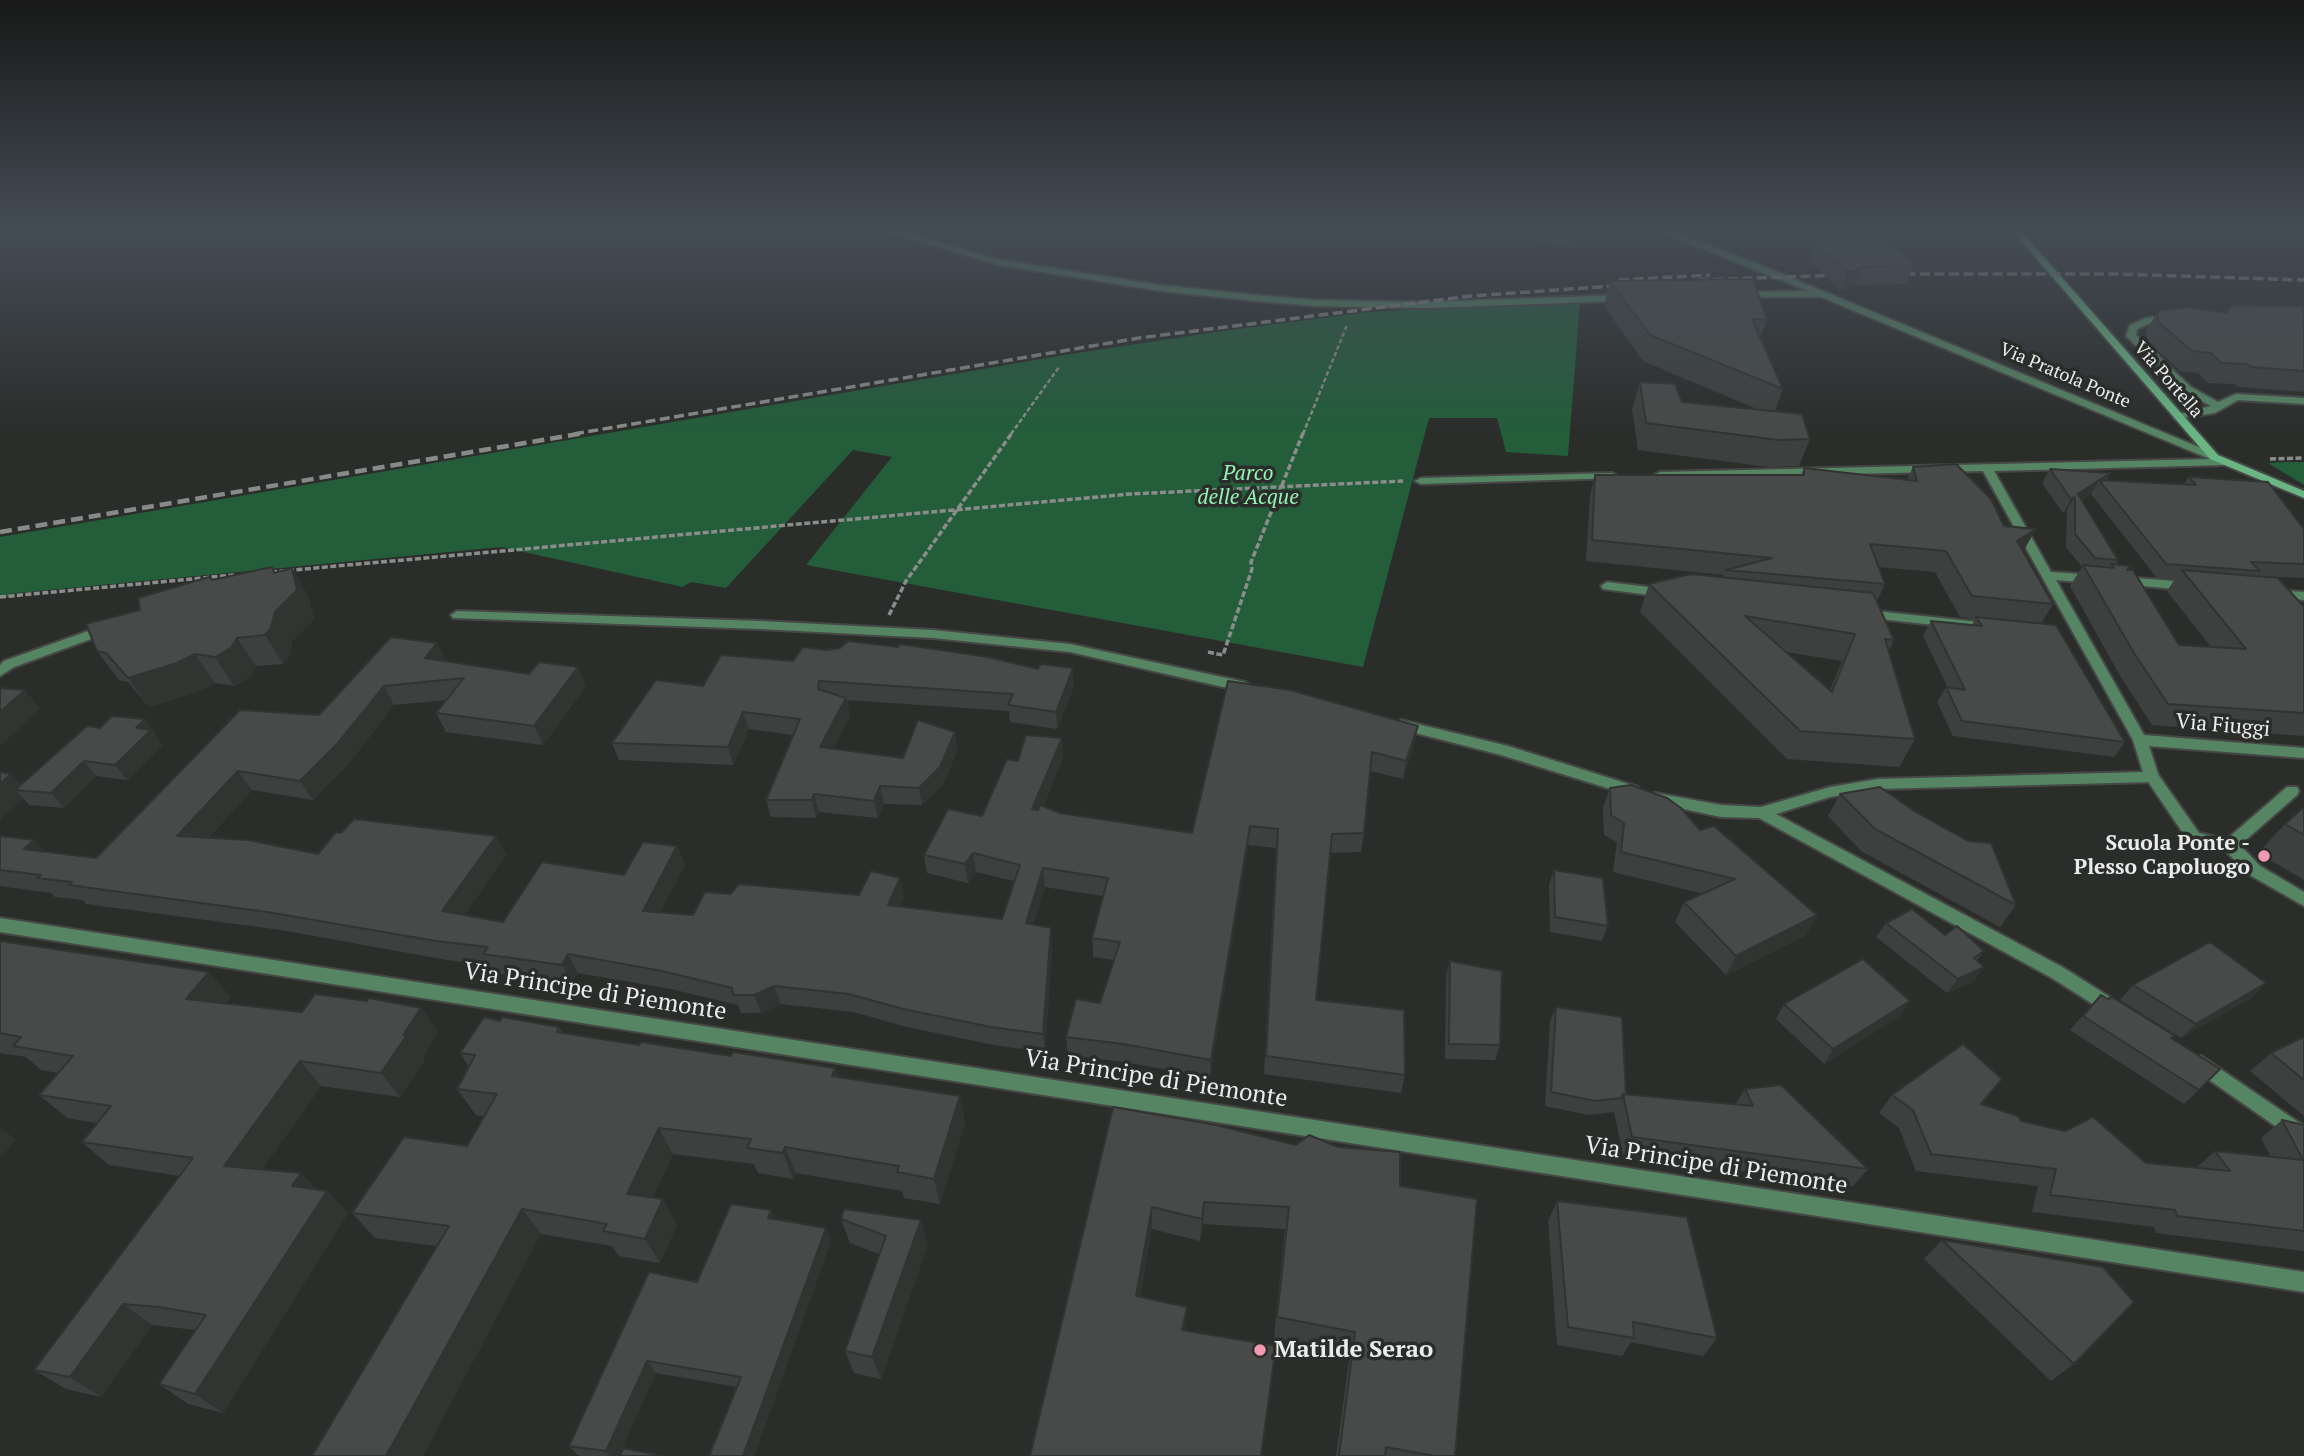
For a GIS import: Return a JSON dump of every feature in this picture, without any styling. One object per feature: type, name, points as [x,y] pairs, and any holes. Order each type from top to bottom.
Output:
[{"type":"main road","name":"Via Portella","points":[[2074,297],[2220,460]]},
{"type":"main road","name":"Via Pratola Ponte","points":[[2220,460],[2304,495]]},
{"type":"street","points":[[1246,297],[1315,303],[1426,305],[1632,297]]},
{"type":"street","name":"Via Pratola Ponte","points":[[1831,297],[2220,460]]},
{"type":"street","points":[[2186,318],[2149,320],[2133,327],[2131,336],[2187,389],[2218,406]]},
{"type":"street","points":[[2179,417],[2211,411],[2236,397],[2304,401]]},
{"type":"street","points":[[1642,476],[2220,460]]},
{"type":"street","points":[[1986,468],[2047,575],[2074,636],[2140,740],[2152,777],[2194,838],[2230,845],[2254,870],[2304,900]]},
{"type":"street","points":[[1421,481],[1628,476]]},
{"type":"street","points":[[2047,575],[2196,587]]},
{"type":"street","points":[[1607,586],[1675,594]]},
{"type":"street","points":[[2263,593],[2304,596]]},
{"type":"street","points":[[1851,612],[2000,628]]},
{"type":"street","points":[[457,615],[880,631],[1070,648],[1266,693]]},
{"type":"street","points":[[0,672],[9,664],[113,626]]},
{"type":"street","points":[[1385,721],[1503,750],[1590,779],[1674,802],[1721,811],[1761,813],[1830,792],[1878,785],[2152,777]]},
{"type":"street","name":"Via Fiuggi","points":[[2140,740],[2304,753]]},
{"type":"street","points":[[2230,845],[2292,791]]},
{"type":"street","points":[[1761,813],[2022,954],[2126,1017]]},
{"type":"street","name":"Via Principe di Piemonte","points":[[0,925],[2304,1282]]},
{"type":"street","points":[[2183,1052],[2304,1138]]},
{"type":"path","points":[[1208,652],[1223,655],[1252,569],[1251,562],[1347,326]]},
{"type":"path","points":[[880,631],[906,581],[1059,368]]},
{"type":"path","points":[[268,572],[1130,494],[1421,481]]},
{"type":"path","points":[[0,597],[240,575]]},
{"type":"green space","name":"Parco delle Acque","points":[[1580,302],[1568,456],[1506,452],[1497,418],[1429,418],[1363,667],[806,565],[892,457],[853,450],[726,588],[691,582],[683,587],[501,547],[7,594],[20,595],[0,598],[0,537],[1071,354],[1223,331],[1368,312]]},
{"type":"green space","points":[[2286,462],[2304,462],[2304,485],[2268,463]]},
{"type":"building","points":[[1622,297],[1759,297],[1767,320],[1752,319],[1783,389],[1650,335]]},
{"type":"building","points":[[2232,305],[2304,306],[2304,371],[2221,363],[2211,353],[2192,351],[2158,322],[2158,311],[2188,307],[2225,313]]},
{"type":"building","points":[[1640,382],[1675,384],[1682,402],[1802,414],[1810,439],[1778,440],[1646,423]]},
{"type":"building","points":[[1956,464],[1991,499],[2004,526],[2036,529],[2017,541],[2053,604],[1972,596],[1946,551],[1870,544],[1885,584],[1726,570],[1772,558],[1592,540],[1595,475],[1804,475],[1804,468],[1917,481],[1913,467]]},
{"type":"building","points":[[2050,469],[2110,473],[2100,480],[2196,485],[2189,477],[2268,482],[2304,529],[2304,564],[2251,562],[2260,571],[2166,564],[2099,480],[2078,494],[2118,560],[2095,558],[2075,534],[2075,497],[2071,499]]},
{"type":"building","points":[[2111,564],[2131,566],[2127,570],[2133,570],[2179,645],[2246,649],[2182,570],[2278,578],[2304,607],[2304,713],[2168,704],[2134,653],[2083,565],[2114,568]]},
{"type":"building","points":[[272,567],[274,573],[292,568],[297,590],[275,612],[271,628],[265,635],[237,638],[231,648],[215,657],[195,654],[177,663],[128,678],[106,653],[97,651],[86,624],[140,610],[138,598],[209,577],[212,580]]},
{"type":"building","points":[[1691,574],[1873,593],[1894,640],[1885,639],[1915,739],[1800,731],[1649,584]],"holes":[[[1745,616],[1855,634],[1832,692]]]},
{"type":"building","points":[[1976,617],[2056,625],[2125,742],[1962,721],[1946,687],[1965,690],[1931,621],[1982,626]]},
{"type":"building","points":[[391,637],[437,643],[425,658],[529,674],[539,662],[578,667],[534,726],[436,713],[464,678],[384,686],[338,743],[300,781],[238,771],[177,836],[248,840],[318,854],[336,832],[341,833],[354,819],[496,836],[442,911],[503,922],[542,862],[624,875],[643,842],[677,846],[643,911],[693,915],[705,892],[731,894],[739,884],[859,895],[871,871],[900,878],[888,905],[1002,919],[1020,865],[973,853],[965,864],[924,855],[948,809],[982,816],[1007,759],[1018,761],[1026,735],[1062,738],[1032,809],[1038,810],[1040,805],[1060,813],[1192,833],[1228,681],[1290,690],[1418,726],[1406,761],[1372,752],[1364,833],[1332,834],[1316,1000],[1404,1010],[1405,1075],[1266,1056],[1278,829],[1250,826],[1211,1060],[1066,1037],[1076,999],[1100,1003],[1120,942],[1092,938],[1108,878],[1043,868],[1026,923],[1051,928],[1043,1034],[991,1027],[903,1009],[849,994],[774,986],[754,995],[733,995],[732,988],[662,971],[568,954],[562,965],[483,954],[488,947],[436,941],[267,912],[69,885],[72,882],[0,870],[0,836],[34,840],[24,849],[96,858],[240,710],[319,715]]},
{"type":"building","points":[[848,641],[898,647],[900,644],[988,657],[1038,669],[1041,664],[1073,668],[1056,712],[1008,705],[1013,694],[819,681],[818,689],[846,698],[820,747],[903,758],[918,720],[955,732],[940,767],[919,788],[880,786],[874,801],[814,794],[812,800],[766,800],[800,719],[743,712],[728,747],[612,743],[656,680],[703,686],[721,655],[793,661],[803,647],[826,650],[840,648]]},
{"type":"building","points":[[0,688],[25,690],[0,712]]},
{"type":"building","points":[[112,716],[145,719],[136,728],[151,730],[115,765],[84,761],[51,793],[15,790],[87,726],[100,728]]},
{"type":"building","points":[[0,772],[11,774],[0,784]]},
{"type":"building","points":[[1631,785],[1667,798],[1681,808],[1700,830],[1714,826],[1817,915],[1736,956],[1684,902],[1735,879],[1621,852],[1624,823],[1611,815],[1610,788]]},
{"type":"building","points":[[1880,787],[1914,811],[1968,841],[1991,843],[2016,905],[1875,829],[1840,794]]},
{"type":"building","points":[[2304,807],[2304,835],[2285,824]]},
{"type":"building","points":[[1554,870],[1603,878],[1608,926],[1555,917]]},
{"type":"building","points":[[1912,909],[1945,935],[1957,926],[1984,951],[1974,958],[1984,967],[1958,979],[1886,923]]},
{"type":"building","points":[[0,941],[209,972],[186,999],[302,1012],[315,994],[367,1001],[369,998],[421,1008],[403,1035],[407,1035],[381,1073],[300,1061],[224,1166],[301,1173],[292,1186],[327,1191],[195,1394],[159,1384],[206,1315],[159,1307],[123,1304],[70,1377],[34,1370],[193,1158],[82,1142],[111,1106],[39,1095],[73,1056],[13,1046],[21,1037],[0,1033]]},
{"type":"building","points":[[2210,942],[2266,983],[2196,1024],[2133,985]]},
{"type":"building","points":[[1863,959],[1910,1001],[1833,1049],[1784,1004]]},
{"type":"building","points":[[1450,961],[1502,971],[1500,1045],[1449,1044]]},
{"type":"building","points":[[2101,995],[2108,999],[2112,997],[2175,1036],[2171,1038],[2220,1069],[2199,1090],[2083,1016]]},
{"type":"building","points":[[1556,1007],[1622,1017],[1626,1094],[1621,1098],[1595,1101],[1551,1092]]},
{"type":"building","points":[[484,1017],[500,1021],[502,1017],[559,1027],[557,1032],[639,1045],[641,1042],[731,1056],[733,1052],[835,1068],[832,1076],[960,1096],[934,1179],[897,1172],[899,1166],[785,1147],[783,1153],[747,1148],[751,1139],[659,1128],[627,1194],[663,1199],[645,1239],[603,1231],[607,1224],[522,1209],[386,1456],[312,1456],[449,1226],[352,1213],[404,1137],[467,1146],[497,1094],[457,1089],[475,1055],[460,1053]]},
{"type":"building","points":[[2304,1037],[2304,1080],[2271,1053]]},
{"type":"building","points":[[1963,1044],[2002,1079],[1981,1104],[2018,1116],[2021,1121],[2065,1131],[2093,1117],[2146,1163],[2230,1171],[2215,1151],[2303,1160],[2282,1120],[2304,1125],[2304,1231],[2177,1216],[2175,1210],[2050,1195],[2056,1169],[1931,1154],[1913,1110],[1892,1095]]},
{"type":"building","points":[[1781,1085],[1868,1169],[1632,1137],[1623,1094],[1753,1106],[1745,1089]]},
{"type":"building","points":[[1113,1107],[1216,1125],[1296,1145],[1309,1135],[1338,1147],[1400,1152],[1400,1186],[1477,1199],[1455,1456],[1435,1456],[1386,1447],[1385,1456],[1339,1456],[1355,1332],[1277,1317],[1289,1207],[1204,1202],[1202,1219],[1152,1207],[1136,1296],[1187,1307],[1182,1330],[1276,1346],[1261,1456],[1030,1456]]},
{"type":"building","points":[[1557,1201],[1687,1217],[1717,1338],[1633,1322],[1634,1338],[1568,1327]]},
{"type":"building","points":[[731,1204],[771,1210],[768,1218],[826,1228],[743,1456],[709,1456],[741,1377],[647,1361],[606,1451],[569,1446],[649,1272],[697,1282]]},
{"type":"building","points":[[844,1209],[921,1220],[872,1357],[845,1351],[886,1236],[841,1219]]},
{"type":"building","points":[[1942,1240],[2103,1267],[2134,1302],[2074,1364]]},
{"type":"building","points":[[623,1448],[663,1456],[620,1456]]},
{"type":"railway","points":[[574,434],[1139,338],[1464,297]]},
{"type":"railway","points":[[0,532],[584,433]]},
{"type":"place","name":"Scuola Ponte - Plesso Capoluogo","points":[[2264,856]]},
{"type":"place","name":"Matilde Serao","points":[[1260,1350]]}]
